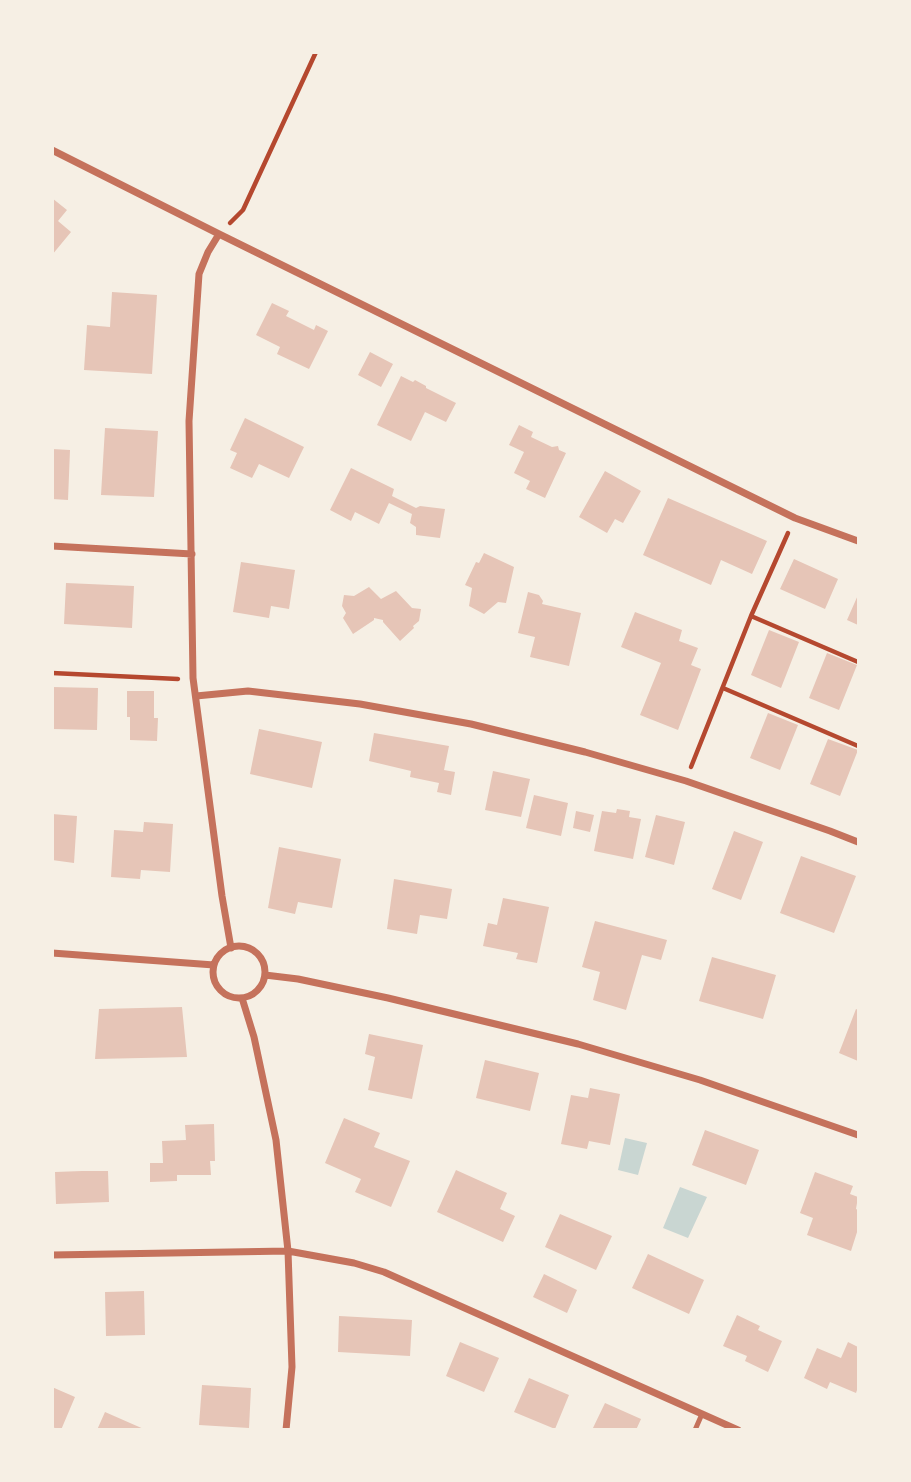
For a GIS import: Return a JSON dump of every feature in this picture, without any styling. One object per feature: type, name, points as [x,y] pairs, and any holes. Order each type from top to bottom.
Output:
[{"type":"street","points":[[52,150],[795,518],[859,541]]},
{"type":"street","points":[[219,234],[199,274],[194,326],[189,421],[193,678],[231,948]]},
{"type":"street","points":[[52,546],[192,554]]},
{"type":"street","points":[[196,696],[248,691],[372,706],[471,724],[585,752],[686,781],[859,842]]},
{"type":"street","points":[[240,946],[256,952],[261,959],[265,975],[257,990],[242,998],[223,993],[213,975],[218,957],[231,948],[240,946]]},
{"type":"street","points":[[52,953],[214,965]]},
{"type":"street","points":[[265,975],[298,979],[388,998],[578,1044],[701,1080],[859,1135]]},
{"type":"street","points":[[242,998],[254,1037],[276,1140],[288,1251],[292,1367],[286,1430]]},
{"type":"street","points":[[52,1255],[288,1251],[354,1264],[384,1272],[738,1430]]},
{"type":"lane","points":[[695,1430],[702,1413]]},
{"type":"path","points":[[219,234],[243,210],[316,52]]},
{"type":"path","points":[[686,781],[767,576],[795,518]]},
{"type":"path","points":[[751,616],[859,662]]},
{"type":"path","points":[[52,673],[193,678]]},
{"type":"path","points":[[723,688],[859,746]]},
{"type":"shaded area","points":[[625,1138],[647,1143],[638,1175],[618,1170]]},
{"type":"shaded area","points":[[680,1187],[707,1197],[688,1238],[663,1228]]},
{"type":"building","points":[[52,198],[67,210],[58,221],[71,232],[52,255]]},
{"type":"building","points":[[112,292],[157,295],[152,374],[84,370],[87,325],[110,327]]},
{"type":"building","points":[[272,303],[289,311],[286,316],[314,330],[316,325],[328,331],[309,369],[277,354],[280,347],[256,335]]},
{"type":"building","points":[[370,352],[393,364],[381,387],[358,375]]},
{"type":"building","points":[[401,376],[413,382],[415,380],[456,403],[446,422],[425,412],[411,441],[377,425]]},
{"type":"building","points":[[245,418],[304,447],[289,478],[259,464],[252,478],[230,468],[237,453],[230,450]]},
{"type":"building","points":[[519,425],[533,432],[531,437],[552,447],[558,446],[559,450],[566,453],[545,498],[526,489],[530,481],[514,473],[524,452],[509,445]]},
{"type":"building","points":[[105,428],[158,431],[154,497],[101,495]]},
{"type":"building","points":[[52,449],[70,450],[68,500],[52,499]]},
{"type":"building","points":[[351,468],[394,489],[392,496],[416,508],[420,506],[445,509],[440,538],[416,535],[416,527],[410,523],[412,514],[389,503],[379,524],[355,512],[351,521],[330,510]]},
{"type":"building","points":[[605,471],[641,491],[623,523],[615,519],[607,533],[579,517]]},
{"type":"building","points":[[668,498],[767,541],[752,574],[721,560],[711,585],[643,555]]},
{"type":"building","points":[[484,553],[514,567],[506,603],[498,602],[484,614],[469,606],[472,588],[465,585],[476,562],[479,563]]},
{"type":"building","points":[[794,559],[838,579],[825,609],[780,589]]},
{"type":"building","points":[[241,562],[295,570],[289,609],[271,606],[269,618],[233,612]]},
{"type":"building","points":[[66,583],[134,586],[132,628],[64,624]]},
{"type":"building","points":[[369,587],[381,599],[396,591],[412,608],[421,609],[419,621],[400,641],[383,620],[374,618],[353,634],[343,618],[346,613],[342,606],[344,595],[354,596]]},
{"type":"building","points":[[528,592],[539,595],[542,604],[581,613],[569,666],[530,657],[535,637],[518,633]]},
{"type":"building","points":[[858,595],[858,625],[847,620]]},
{"type":"building","points":[[635,612],[682,630],[679,641],[698,648],[691,665],[701,669],[678,730],[640,715],[661,663],[621,647]]},
{"type":"building","points":[[769,630],[799,642],[781,688],[751,675]]},
{"type":"building","points":[[827,653],[857,665],[839,710],[809,698]]},
{"type":"building","points":[[52,687],[98,688],[97,730],[52,729]]},
{"type":"building","points":[[127,691],[154,691],[154,718],[158,718],[157,741],[130,740]]},
{"type":"building","points":[[768,713],[798,725],[780,770],[750,758]]},
{"type":"building","points":[[259,729],[322,742],[312,788],[250,774]]},
{"type":"building","points":[[374,733],[449,746],[444,770],[455,772],[451,795],[437,792],[439,783],[410,777],[411,771],[369,761]]},
{"type":"building","points":[[828,739],[858,750],[840,796],[810,784]]},
{"type":"building","points":[[493,771],[530,779],[521,817],[485,810]]},
{"type":"building","points":[[534,795],[568,803],[561,836],[526,828]]},
{"type":"building","points":[[617,809],[630,811],[629,817],[641,819],[633,859],[594,851],[602,811],[616,813]]},
{"type":"building","points":[[576,811],[594,815],[590,832],[573,828]]},
{"type":"building","points":[[52,814],[77,816],[74,863],[52,860]]},
{"type":"building","points":[[656,815],[685,822],[674,865],[645,857]]},
{"type":"building","points":[[144,822],[173,824],[170,872],[141,870],[140,879],[111,877],[114,830],[143,832]]},
{"type":"building","points":[[734,831],[763,842],[741,900],[712,889]]},
{"type":"building","points":[[279,847],[341,859],[332,908],[298,902],[295,914],[268,908]]},
{"type":"building","points":[[801,856],[856,876],[834,933],[780,913]]},
{"type":"building","points":[[394,879],[452,889],[447,919],[420,915],[417,934],[387,929]]},
{"type":"building","points":[[503,898],[549,907],[537,963],[516,959],[518,953],[483,946],[488,923],[497,925]]},
{"type":"building","points":[[595,921],[667,940],[661,960],[642,955],[626,1010],[593,1000],[600,972],[582,967]]},
{"type":"building","points":[[712,957],[776,975],[763,1019],[699,1001]]},
{"type":"building","points":[[182,1007],[187,1057],[95,1059],[99,1009]]},
{"type":"building","points":[[856,1009],[858,1010],[858,1061],[839,1053]]},
{"type":"building","points":[[369,1034],[423,1045],[412,1099],[368,1090],[375,1057],[365,1054]]},
{"type":"building","points":[[485,1060],[539,1073],[530,1111],[476,1098]]},
{"type":"building","points":[[590,1088],[620,1094],[610,1145],[589,1141],[587,1149],[561,1144],[571,1095],[588,1098]]},
{"type":"building","points":[[344,1118],[380,1133],[374,1147],[410,1161],[391,1207],[355,1192],[361,1179],[325,1163]]},
{"type":"building","points":[[214,1124],[215,1161],[210,1161],[211,1175],[177,1175],[177,1181],[150,1182],[150,1163],[163,1163],[162,1141],[186,1140],[185,1125]]},
{"type":"building","points":[[705,1130],[759,1150],[746,1185],[692,1165]]},
{"type":"building","points":[[456,1170],[507,1193],[500,1209],[515,1216],[503,1242],[437,1212]]},
{"type":"building","points":[[108,1171],[109,1202],[56,1204],[55,1172]]},
{"type":"building","points":[[815,1172],[853,1186],[850,1194],[858,1197],[858,1229],[851,1251],[807,1235],[813,1218],[800,1213]]},
{"type":"building","points":[[560,1214],[612,1236],[596,1270],[545,1247]]},
{"type":"building","points":[[648,1254],[704,1280],[689,1314],[632,1288]]},
{"type":"building","points":[[544,1274],[577,1290],[567,1313],[533,1297]]},
{"type":"building","points":[[144,1291],[145,1335],[106,1336],[105,1292]]},
{"type":"building","points":[[737,1315],[760,1326],[758,1330],[782,1341],[768,1372],[745,1361],[747,1356],[723,1346]]},
{"type":"building","points":[[339,1316],[412,1320],[410,1356],[338,1352]]},
{"type":"building","points":[[460,1342],[499,1358],[484,1392],[446,1376]]},
{"type":"building","points":[[848,1342],[858,1347],[856,1393],[830,1382],[827,1389],[804,1378],[817,1348],[841,1358]]},
{"type":"building","points":[[529,1378],[569,1395],[555,1429],[514,1412]]},
{"type":"building","points":[[202,1385],[251,1388],[249,1428],[199,1425]]},
{"type":"building","points":[[52,1387],[75,1397],[61,1430],[52,1427]]},
{"type":"building","points":[[605,1403],[641,1419],[636,1430],[592,1430]]},
{"type":"building","points":[[105,1412],[146,1430],[97,1430]]}]
